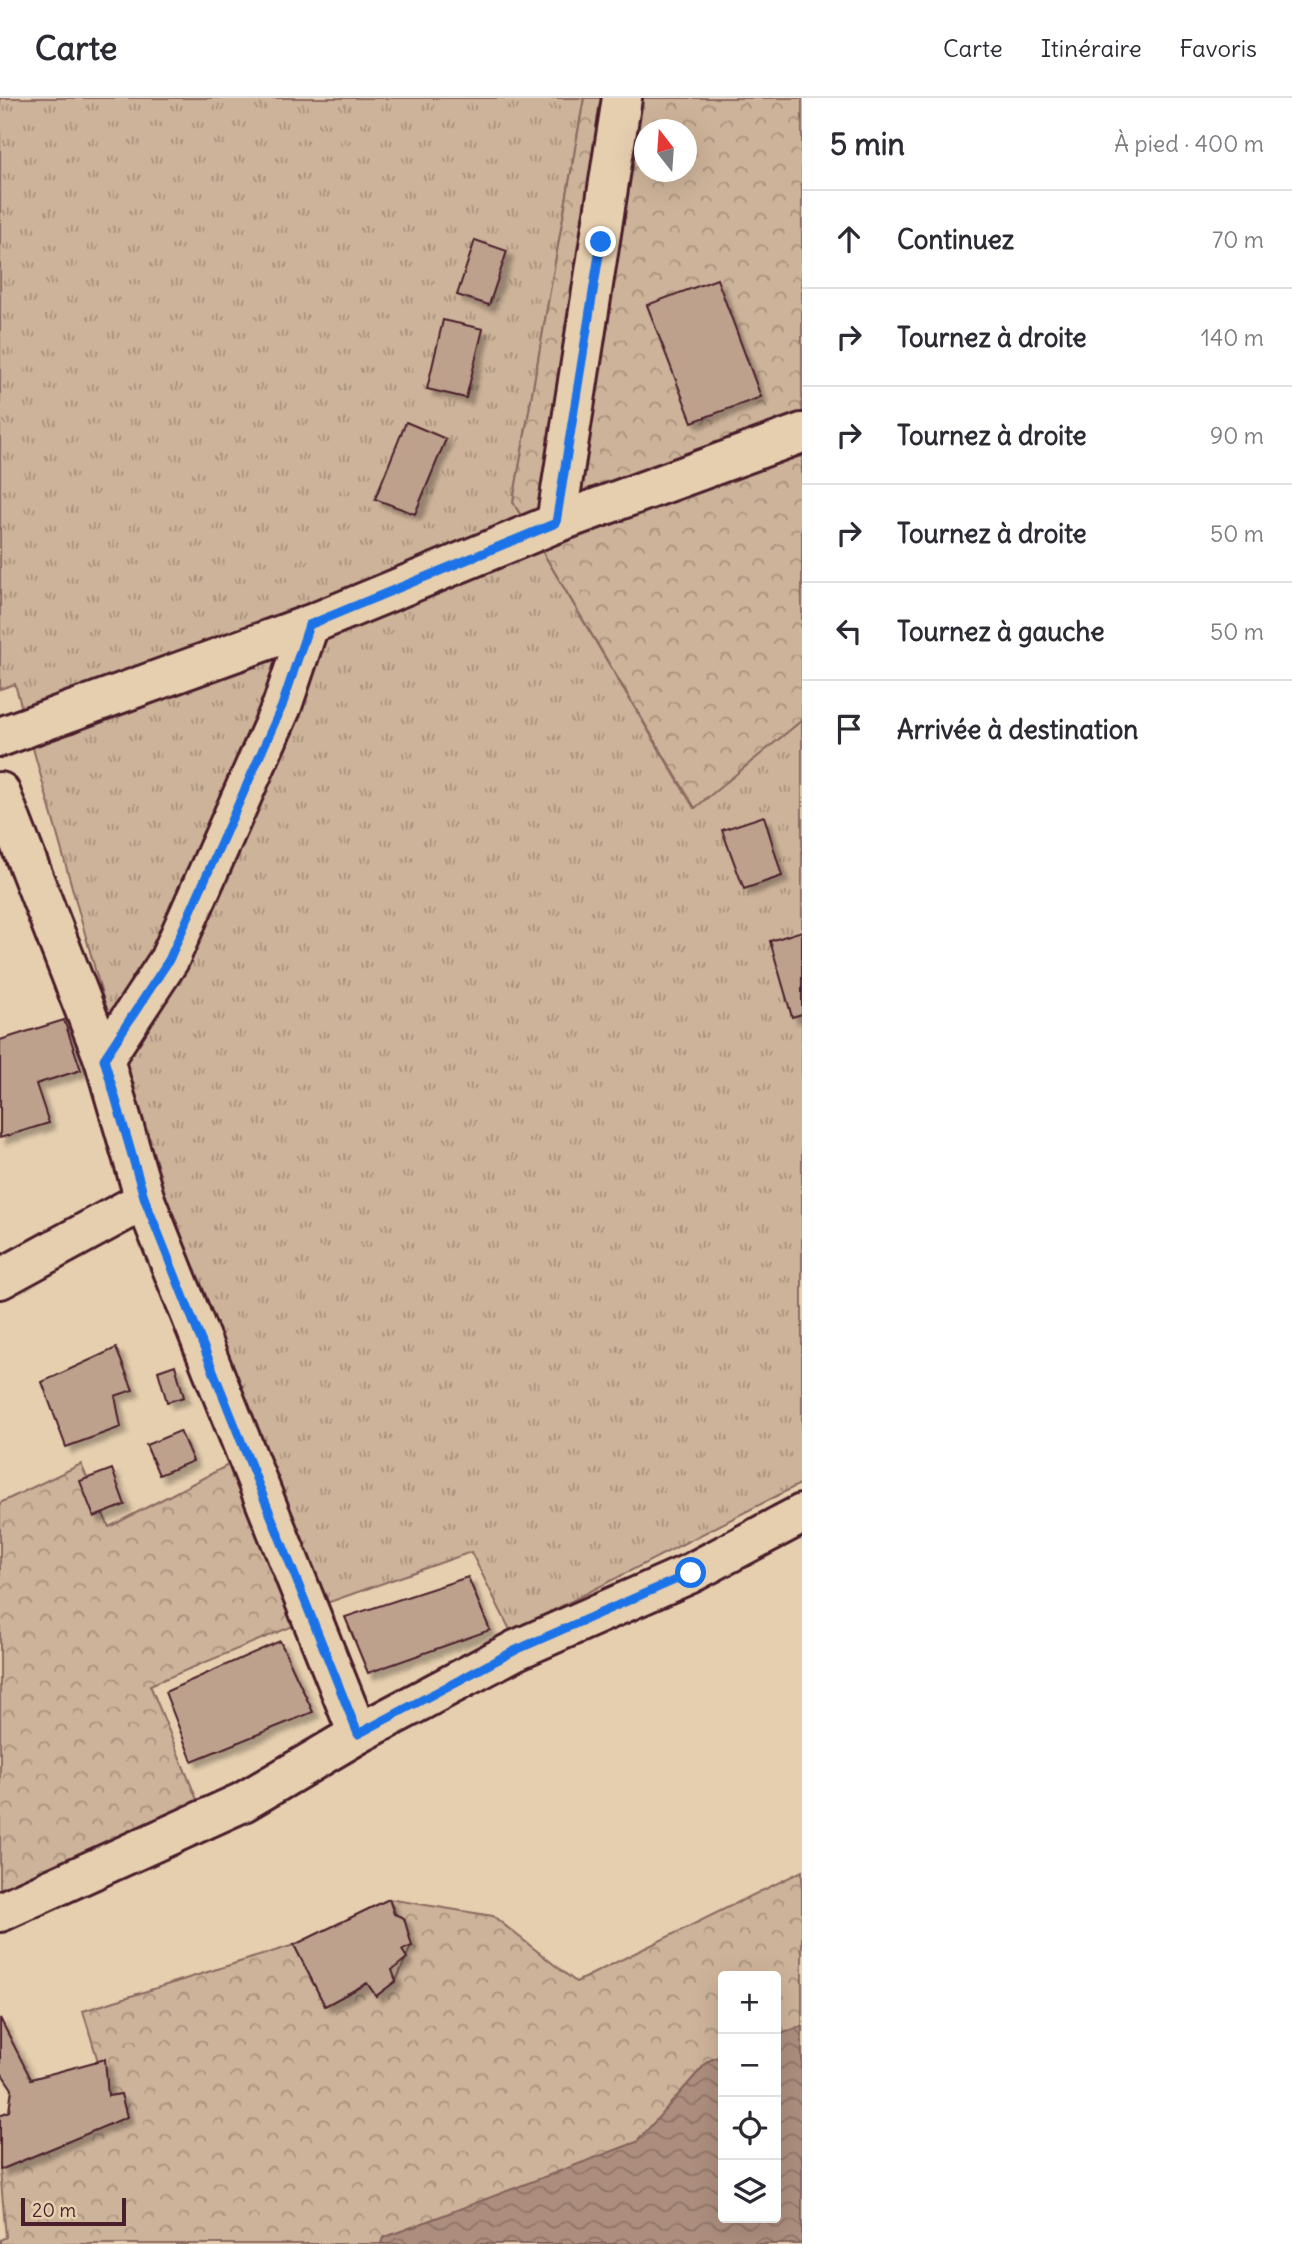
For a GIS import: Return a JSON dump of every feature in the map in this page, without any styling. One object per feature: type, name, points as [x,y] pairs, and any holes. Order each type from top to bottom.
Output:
[{"type":"street","points":[[556,523],[622,98]]},
{"type":"street","points":[[0,737],[309,625],[556,523],[802,433]]},
{"type":"street","points":[[104,1059],[169,960],[282,706],[309,625]]},
{"type":"street","points":[[0,792],[104,1059],[145,1200],[358,1734]]},
{"type":"street","points":[[0,1279],[145,1200]]},
{"type":"street","points":[[0,1912],[243,1802],[358,1734],[516,1650],[691,1573],[802,1514]]},
{"type":"green space","points":[[0,98],[584,98],[513,502],[694,808],[802,720],[802,1483],[511,1632],[471,1552],[324,1604],[162,1195],[121,1062],[15,684],[0,689]]},
{"type":"green space","points":[[584,98],[802,98],[802,720],[695,808],[513,502]]},
{"type":"green space","points":[[234,1462],[298,1624],[150,1685],[200,1807],[0,1905],[0,1503],[81,1464],[109,1527]]},
{"type":"green space","points":[[802,1871],[802,2026],[781,2034],[781,1971],[718,1971],[718,2057],[708,2061],[637,2142],[383,2238],[381,2244],[0,2244],[0,2240],[6,2237],[0,2170],[112,2123],[83,2011],[294,1945],[325,2006],[367,1983],[376,1996],[396,1981],[411,1946],[389,1899],[493,1916],[576,1982]]},
{"type":"water","points":[[802,2026],[802,2244],[381,2244],[383,2238],[637,2142],[708,2061],[718,2057],[718,2223],[781,2223],[781,2034]]},
{"type":"building","points":[[475,240],[507,251],[489,305],[457,295]]},
{"type":"building","points":[[717,279],[761,397],[692,422],[647,305]]},
{"type":"building","points":[[443,320],[483,329],[466,398],[427,389]]},
{"type":"building","points":[[406,422],[446,439],[415,514],[375,499]]},
{"type":"building","points":[[764,816],[782,876],[744,889],[722,830]]},
{"type":"building","points":[[802,931],[802,1014],[792,1017],[770,941]]},
{"type":"building","points":[[64,1020],[81,1070],[36,1084],[49,1123],[0,1138],[0,1040]]},
{"type":"building","points":[[116,1348],[133,1390],[115,1396],[121,1427],[66,1447],[42,1382]]},
{"type":"building","points":[[175,1365],[184,1397],[167,1402],[158,1371]]},
{"type":"building","points":[[180,1431],[193,1461],[159,1475],[146,1445]]},
{"type":"building","points":[[112,1469],[125,1505],[94,1517],[80,1481]]},
{"type":"building","points":[[468,1577],[490,1630],[368,1673],[345,1617]]},
{"type":"building","points":[[280,1641],[313,1712],[192,1761],[165,1692]]},
{"type":"building","points":[[389,1899],[394,1914],[404,1918],[412,1946],[402,1950],[407,1958],[392,1970],[396,1981],[376,1996],[367,1983],[325,2006],[294,1945]]},
{"type":"building","points":[[0,2018],[31,2079],[105,2059],[108,2096],[121,2094],[127,2117],[0,2170],[0,2115],[9,2111],[12,2089],[0,2071]]},
{"type":"route","points":[[601,242],[556,523],[309,625],[282,706],[169,960],[104,1059],[145,1200],[358,1734],[516,1650],[691,1573]]}]
